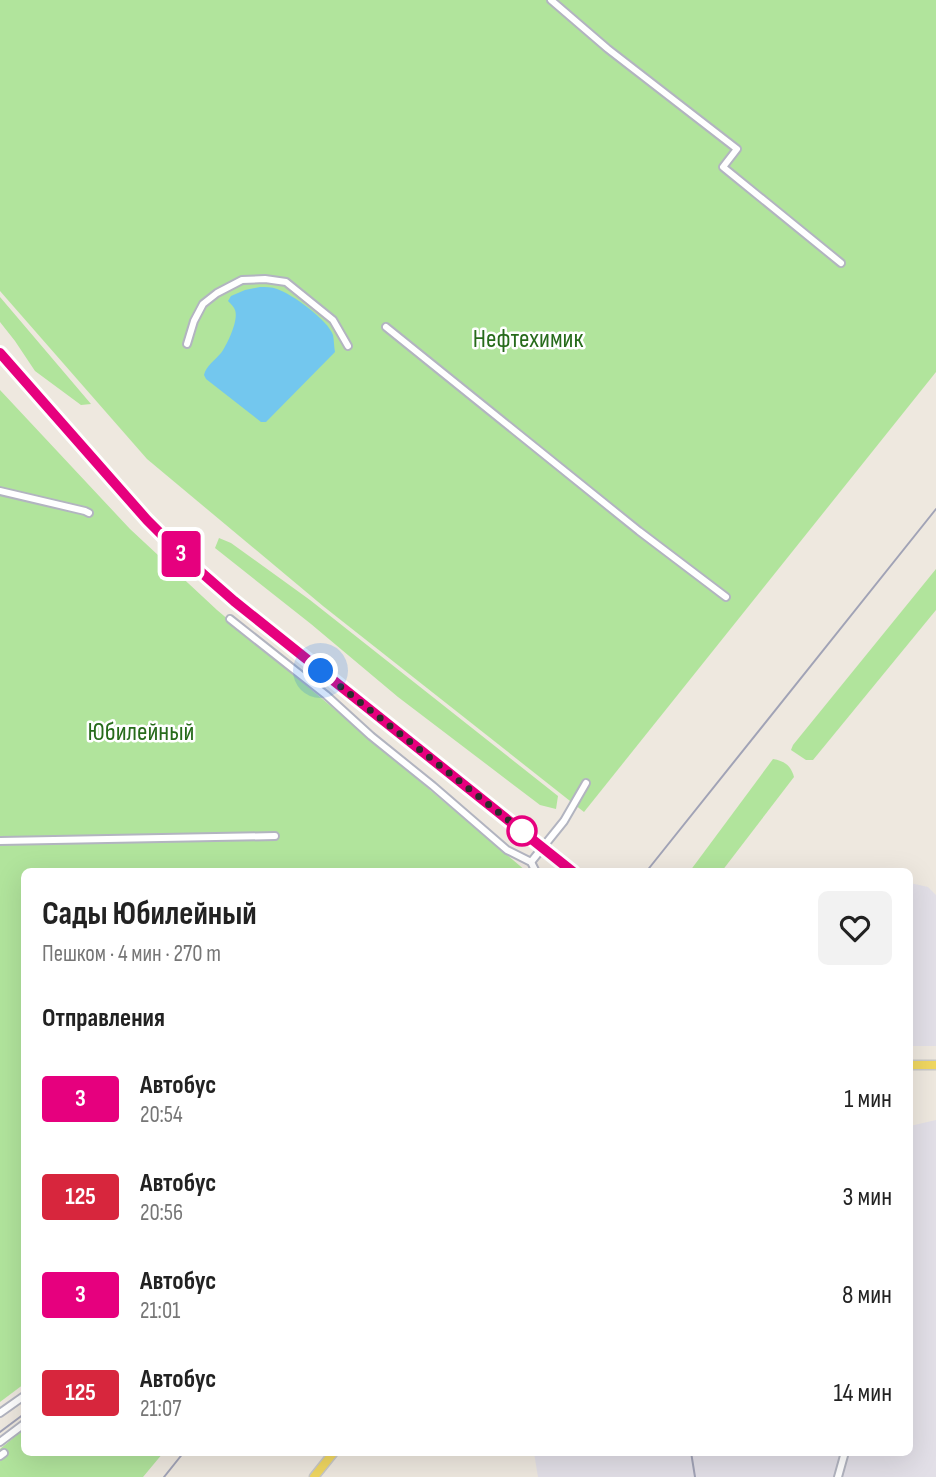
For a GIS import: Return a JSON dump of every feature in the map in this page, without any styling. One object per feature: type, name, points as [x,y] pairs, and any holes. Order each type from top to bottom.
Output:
[{"type":"main road","points":[[0,352],[147,520],[186,559],[234,601],[568,868]]},
{"type":"main road","points":[[913,1065],[936,1065]]},
{"type":"main road","points":[[314,1477],[331,1456]]},
{"type":"street","points":[[551,0],[608,49],[737,149],[723,167],[841,263]]},
{"type":"street","points":[[187,344],[203,304],[242,280],[264,279],[286,282],[333,320],[348,346]]},
{"type":"street","points":[[386,327],[726,597]]},
{"type":"street","points":[[0,491],[89,513]]},
{"type":"street","points":[[230,619],[326,695],[507,850],[530,862],[534,868]]},
{"type":"street","points":[[530,862],[564,821],[586,783]]},
{"type":"street","points":[[0,841],[275,836]]},
{"type":"street","points":[[0,1413],[21,1398]]},
{"type":"street","points":[[0,1442],[21,1426]]},
{"type":"street","points":[[838,1477],[844,1456]]},
{"type":"shaded area","points":[[913,884],[928,887],[936,895],[936,1046],[913,1046]]},
{"type":"shaded area","points":[[936,1120],[936,1477],[538,1477],[534,1456],[913,1456],[913,1125]]},
{"type":"green space","name":"Нефтехимик","points":[[0,0],[936,0],[936,372],[584,812],[323,606],[147,459],[0,291]]},
{"type":"green space","points":[[0,297],[91,404],[81,405],[35,371],[0,322]]},
{"type":"green space","name":"Юбилейный","points":[[0,390],[130,529],[217,610],[522,868],[21,868],[21,1386],[0,1402]]},
{"type":"green space","points":[[219,538],[231,543],[310,600],[558,796],[556,809],[540,805],[398,697],[215,548]]},
{"type":"green space","points":[[936,569],[936,610],[813,760],[806,760],[791,750],[793,745]]},
{"type":"green space","points":[[773,759],[787,765],[794,777],[724,868],[692,868]]},
{"type":"green space","points":[[21,1432],[21,1456],[160,1456],[143,1477],[0,1477],[0,1449]]},
{"type":"water","points":[[260,287],[284,292],[317,315],[333,335],[335,352],[266,422],[261,422],[204,375],[221,353],[232,332],[236,314],[228,301],[231,296]]},
{"type":"railway","points":[[649,868],[936,509]]},
{"type":"railway","points":[[0,1432],[21,1416]]},
{"type":"railway","points":[[164,1477],[181,1456]]},
{"type":"railway","points":[[692,1456],[695,1477]]},
{"type":"bus line","name":"3","points":[[0,353],[147,520],[186,559],[234,601],[568,868]]},
{"type":"route","points":[[321,671],[522,831]]}]
